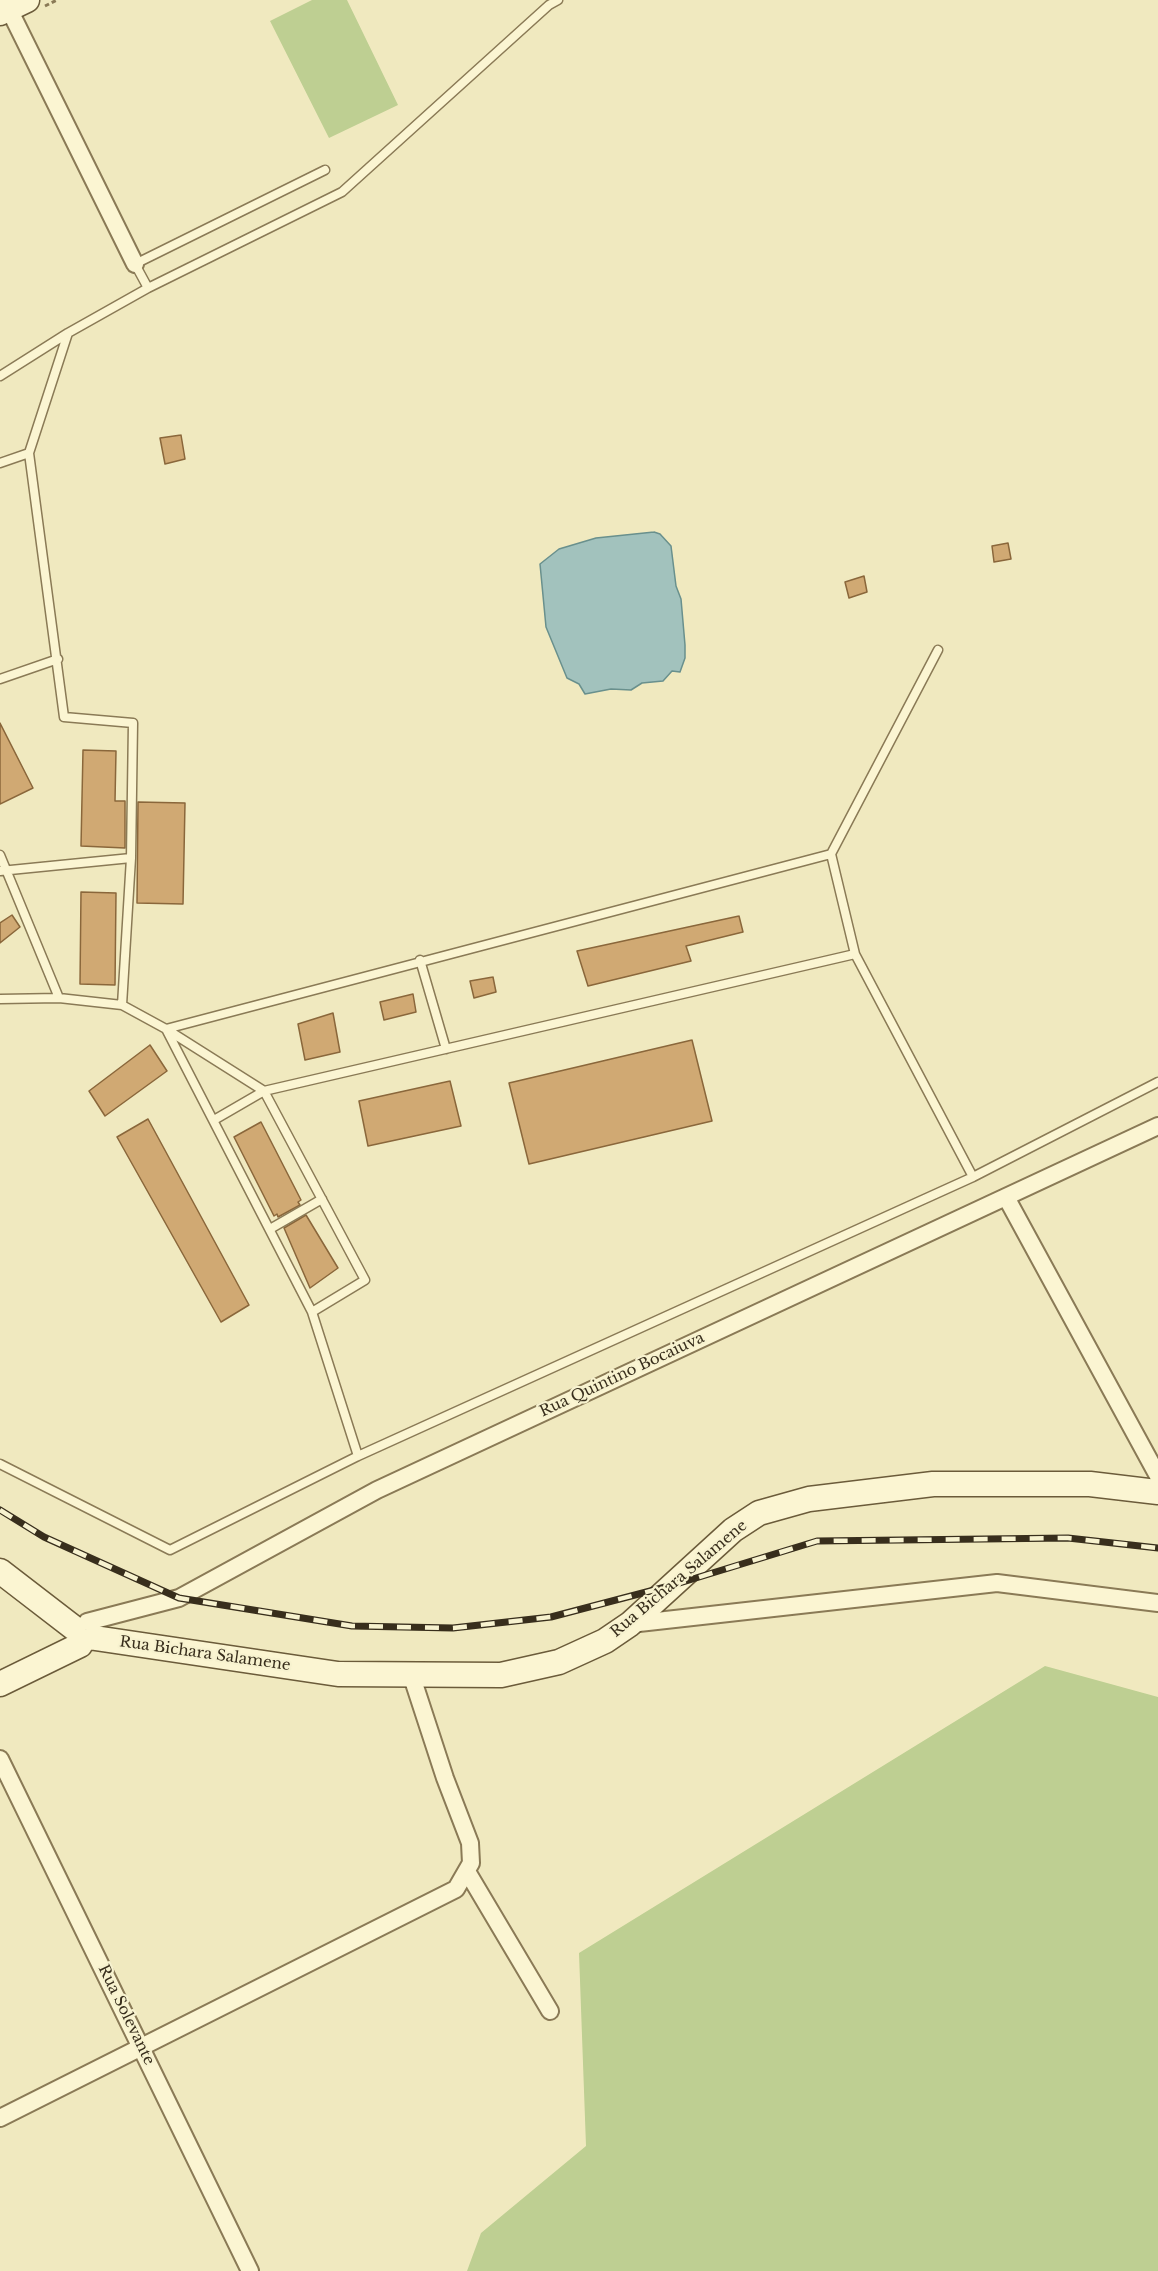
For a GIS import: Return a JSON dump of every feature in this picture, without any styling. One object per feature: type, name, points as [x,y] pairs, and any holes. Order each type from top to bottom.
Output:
[{"type":"main road","name":"Rua Bichara Salamene","points":[[0,1571],[84,1633],[338,1674],[501,1675],[547,1665],[605,1641],[630,1624],[733,1530],[759,1513],[809,1499],[933,1484],[1090,1484],[1158,1492]]},
{"type":"main road","name":"Rua Quintino Bocaiuva","points":[[0,1684],[84,1633]]},
{"type":"street","points":[[10,6],[135,264]]},
{"type":"street","name":"Rua Quintino Bocaiuva","points":[[84,1633],[179,1598],[377,1490],[1158,1126]]},
{"type":"street","points":[[1006,1197],[1158,1476]]},
{"type":"street","points":[[630,1624],[998,1583],[1158,1603]]},
{"type":"street","points":[[0,2118],[443,1898],[456,1889],[468,1873],[471,1853],[467,1832],[445,1778],[411,1674]]},
{"type":"street","name":"Rua Solevante","points":[[0,1759],[250,2271]]},
{"type":"street","points":[[468,1873],[550,2011]]},
{"type":"lane","points":[[0,376],[68,333],[148,288],[342,192],[549,5],[558,0]]},
{"type":"lane","points":[[148,288],[135,264],[325,170]]},
{"type":"lane","points":[[68,333],[29,453],[64,717],[133,723],[131,858],[122,1005]]},
{"type":"lane","points":[[0,463],[29,453]]},
{"type":"lane","points":[[938,650],[831,854],[855,954],[973,1177]]},
{"type":"lane","points":[[0,679],[58,659]]},
{"type":"lane","points":[[166,1029],[420,960],[831,854]]},
{"type":"lane","points":[[0,855],[3,870],[59,998]]},
{"type":"lane","points":[[3,870],[131,858]]},
{"type":"lane","points":[[214,1120],[264,1091],[855,954]]},
{"type":"lane","points":[[420,960],[446,1049]]},
{"type":"lane","points":[[0,999],[59,998],[122,1005],[166,1029],[264,1091],[366,1280],[312,1312]]},
{"type":"lane","points":[[166,1029],[312,1312],[358,1456]]},
{"type":"lane","points":[[0,1464],[170,1550],[358,1456],[973,1177],[1158,1082]]},
{"type":"lane","points":[[270,1229],[322,1199]]},
{"type":"green space","points":[[312,0],[347,0],[398,105],[329,138],[270,21]]},
{"type":"green space","points":[[1045,1666],[1158,1697],[1158,2271],[467,2271],[481,2233],[586,2146],[579,1953]]},
{"type":"water","points":[[654,532],[660,534],[671,546],[676,586],[681,599],[685,658],[680,672],[672,671],[663,681],[642,683],[631,690],[611,689],[585,694],[579,684],[567,678],[546,627],[540,564],[559,549],[596,538]]},
{"type":"building","points":[[181,435],[185,459],[165,464],[160,438]]},
{"type":"building","points":[[1008,543],[1011,559],[994,562],[992,546]]},
{"type":"building","points":[[864,576],[867,592],[849,598],[845,582]]},
{"type":"building","points":[[0,723],[33,788],[0,804]]},
{"type":"building","points":[[83,750],[116,751],[115,801],[125,801],[125,848],[81,846]]},
{"type":"building","points":[[138,802],[185,803],[183,904],[137,903]]},
{"type":"building","points":[[81,892],[116,893],[115,985],[80,984]]},
{"type":"building","points":[[12,915],[20,927],[0,943],[0,923]]},
{"type":"building","points":[[739,916],[743,932],[686,946],[691,961],[588,986],[577,951]]},
{"type":"building","points":[[493,977],[496,992],[474,998],[470,981]]},
{"type":"building","points":[[413,994],[416,1012],[384,1020],[380,1002]]},
{"type":"building","points":[[333,1013],[340,1052],[305,1060],[298,1024]]},
{"type":"building","points":[[692,1040],[712,1121],[529,1164],[509,1083]]},
{"type":"building","points":[[150,1045],[167,1071],[105,1116],[89,1091]]},
{"type":"building","points":[[450,1081],[461,1126],[368,1146],[359,1101]]},
{"type":"building","points":[[148,1119],[249,1305],[221,1322],[117,1137]]},
{"type":"building","points":[[261,1122],[301,1200],[298,1202],[300,1205],[278,1217],[277,1214],[274,1216],[234,1137]]},
{"type":"building","points":[[306,1215],[338,1268],[310,1288],[284,1228]]},
{"type":"railway","points":[[0,1510],[44,1537],[179,1598],[352,1626],[453,1628],[551,1617],[673,1585],[817,1541],[1068,1538],[1158,1548]]}]
